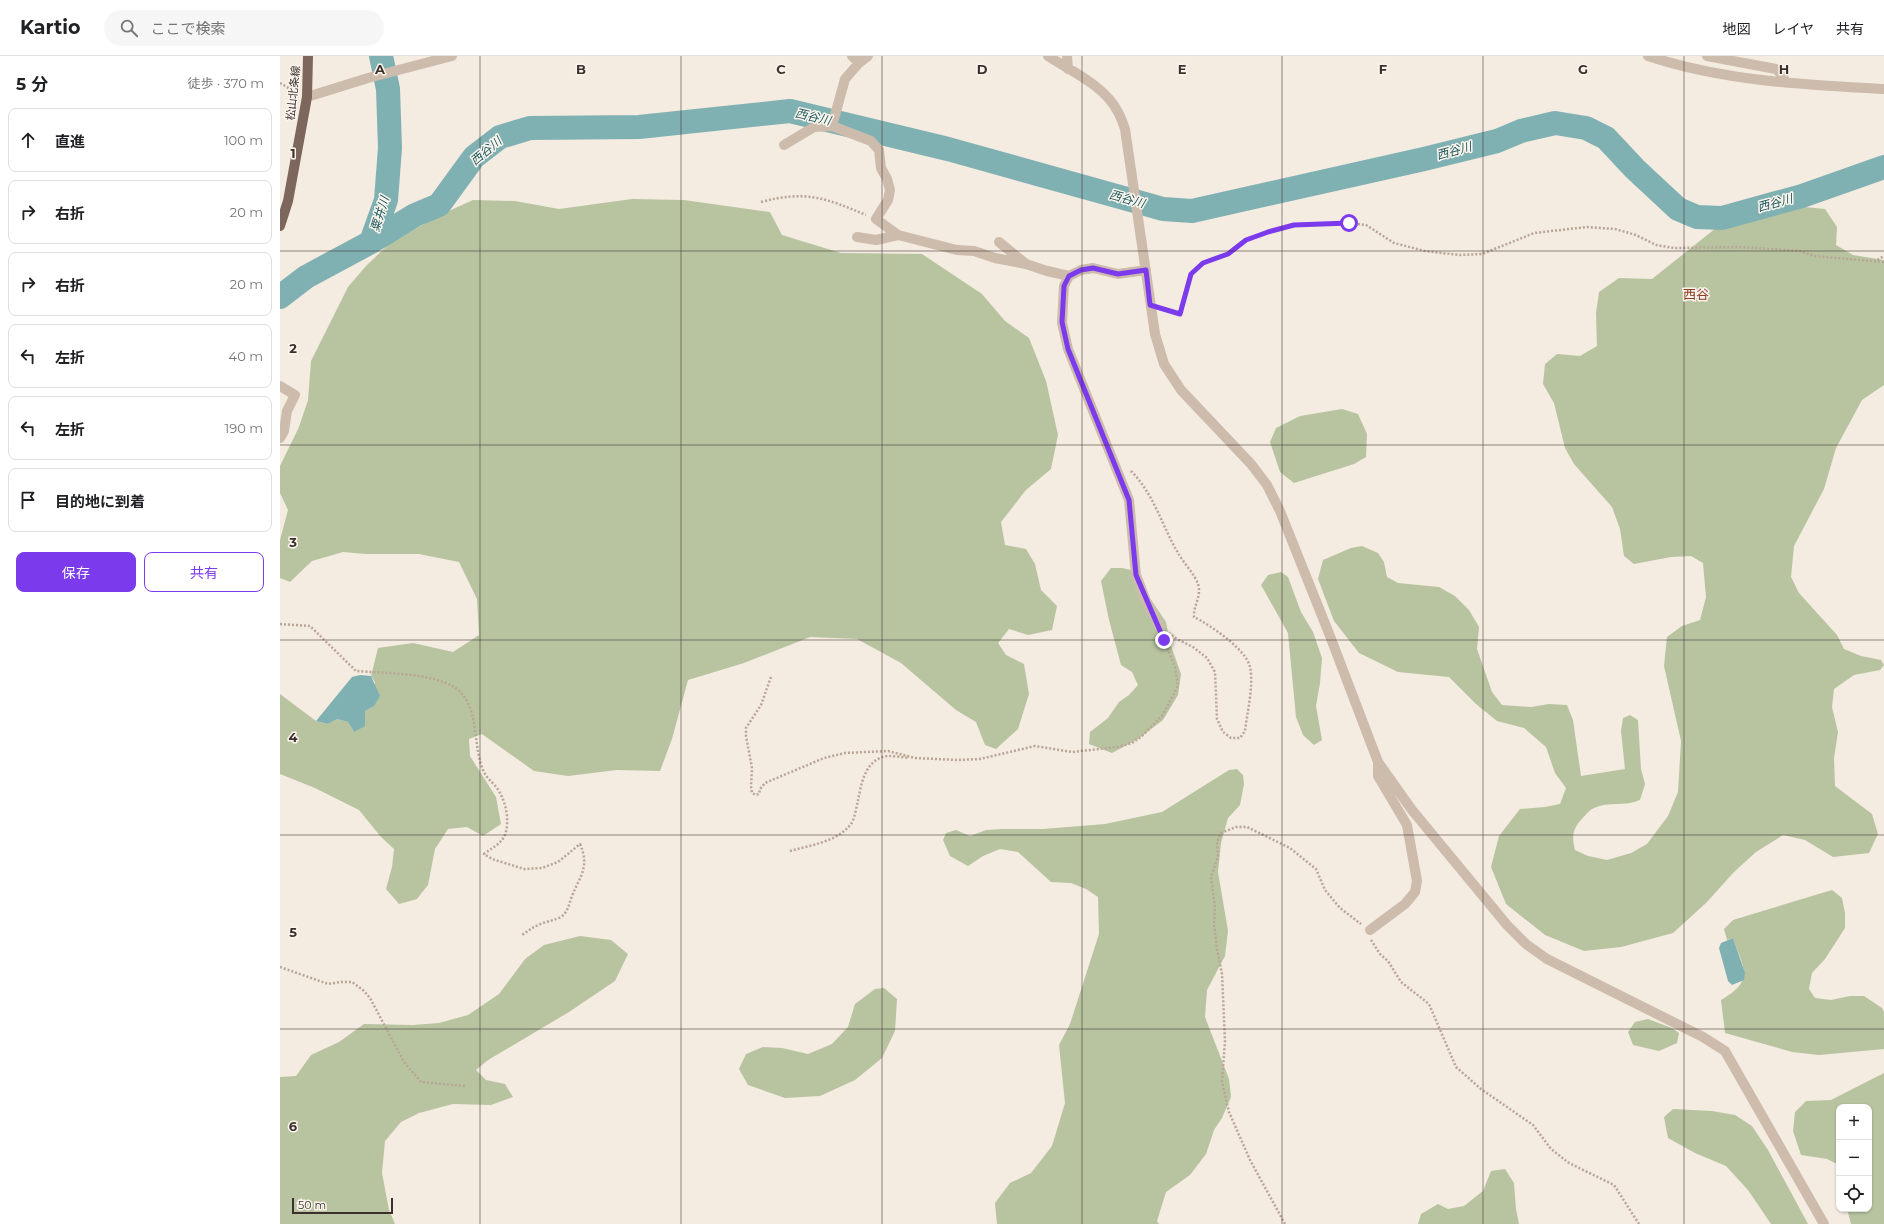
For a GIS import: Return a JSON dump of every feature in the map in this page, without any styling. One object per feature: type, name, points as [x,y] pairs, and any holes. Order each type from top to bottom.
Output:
[{"type":"main road","name":"松山北条線","points":[[280,226],[288,202],[307,97],[308,56]]},
{"type":"street","points":[[307,97],[368,78],[452,56]]},
{"type":"street","points":[[833,125],[845,79],[855,60],[868,56]]},
{"type":"street","points":[[1048,56],[1107,97],[1118,112],[1125,130],[1150,305],[1155,334],[1164,364],[1181,390],[1251,464],[1267,485],[1280,511],[1378,762],[1412,810],[1507,925],[1526,944],[1548,959],[1703,1037],[1725,1051],[1824,1224]]},
{"type":"street","points":[[1067,56],[1068,69]]},
{"type":"street","points":[[1648,56],[1717,75],[1816,86],[1884,89]]},
{"type":"street","points":[[1707,56],[1776,69],[1786,82]]},
{"type":"street","points":[[784,145],[814,127],[833,125],[871,141],[879,150],[881,168],[887,179],[890,190],[888,200],[876,219],[898,235],[943,247],[974,251],[1003,260],[1026,264],[1069,276]]},
{"type":"street","points":[[857,237],[876,240],[898,235]]},
{"type":"street","points":[[999,242],[1026,264]]},
{"type":"street","points":[[1146,270],[1118,274],[1093,268],[1081,270],[1069,276],[1064,286],[1062,322],[1068,349],[1129,500],[1136,575],[1146,601],[1160,627]]},
{"type":"street","points":[[280,386],[295,395],[287,411],[284,431],[280,438]]},
{"type":"street","points":[[1370,930],[1405,904],[1415,892],[1417,881],[1407,825],[1378,776],[1378,762]]},
{"type":"path","points":[[280,84],[291,91],[307,97]]},
{"type":"path","points":[[761,202],[781,196],[804,195],[830,200],[876,219]]},
{"type":"path","points":[[1150,305],[1180,314],[1191,274],[1203,263],[1228,254],[1246,240],[1294,225],[1349,223],[1366,225],[1394,243],[1425,251],[1459,255],[1482,254],[1534,233],[1587,227],[1615,229],[1636,234],[1656,245],[1674,248],[1741,247],[1800,251],[1814,256],[1884,262]]},
{"type":"path","points":[[1874,262],[1884,256]]},
{"type":"path","points":[[1125,466],[1142,482],[1166,531],[1198,584],[1198,601],[1193,609],[1194,617],[1218,632],[1245,656],[1250,666],[1251,680],[1245,731],[1240,738],[1231,738],[1224,732],[1216,719],[1215,672],[1207,658],[1193,647],[1177,639],[1160,627]]},
{"type":"path","points":[[280,624],[310,626],[356,671],[398,674],[433,679],[454,687],[466,700],[473,717],[485,773],[498,789],[506,808],[506,834],[497,846],[484,854],[492,859],[524,869],[542,868],[558,862],[580,844],[583,852],[584,866],[581,879],[566,913],[560,918],[532,928],[522,935]]},
{"type":"path","points":[[790,851],[828,841],[843,832],[851,823],[856,812],[860,785],[866,770],[876,760],[887,756],[935,760],[980,759],[1035,746],[1072,752],[1118,748],[1142,736],[1162,716],[1178,686],[1176,672],[1160,627]]},
{"type":"path","points":[[771,677],[761,705],[746,728],[752,768],[752,793],[756,795],[759,794],[760,789],[765,783],[824,758],[845,753],[888,751],[916,758]]},
{"type":"path","points":[[1285,1224],[1250,1160],[1229,1112],[1222,1082],[1225,1041],[1222,981],[1214,924],[1215,907],[1211,877],[1218,857],[1217,842],[1222,833],[1236,827],[1247,827],[1290,848],[1316,869],[1325,890],[1340,908],[1370,930],[1371,942],[1388,961],[1401,982],[1429,1004],[1456,1067],[1481,1090],[1533,1125],[1551,1149],[1569,1164],[1614,1185],[1639,1224]]},
{"type":"path","points":[[280,967],[328,984],[352,982],[363,990],[370,998],[404,1062],[422,1082],[466,1086]]},
{"type":"green space","points":[[632,199],[684,200],[770,212],[782,235],[841,253],[922,254],[982,294],[1005,321],[1029,338],[1046,381],[1058,435],[1051,469],[1026,490],[1001,522],[1005,545],[1026,549],[1035,564],[1041,590],[1057,606],[1052,630],[1028,635],[1009,629],[998,643],[1006,655],[1024,664],[1029,694],[1018,729],[996,749],[985,745],[976,722],[956,710],[901,663],[857,639],[810,637],[744,663],[688,680],[672,739],[660,771],[617,770],[568,776],[534,771],[482,734],[469,739],[470,756],[496,797],[501,824],[483,836],[467,827],[448,829],[435,849],[428,885],[417,899],[399,904],[386,889],[392,867],[394,849],[381,837],[359,810],[315,788],[280,774],[280,694],[316,721],[328,724],[337,719],[348,722],[354,732],[365,711],[374,706],[375,682],[371,676],[378,648],[413,643],[453,652],[479,635],[477,599],[459,562],[419,554],[365,554],[343,552],[312,561],[290,582],[280,578],[280,540],[288,510],[280,493],[280,466],[299,427],[308,400],[311,361],[348,287],[366,266],[389,244],[440,215],[473,200],[515,201],[559,209]]},
{"type":"green space","points":[[1804,207],[1825,209],[1837,227],[1836,245],[1853,255],[1884,260],[1884,385],[1862,400],[1836,448],[1824,489],[1794,546],[1791,577],[1799,593],[1837,635],[1844,649],[1861,656],[1881,660],[1884,665],[1880,670],[1854,675],[1834,689],[1832,707],[1838,732],[1834,758],[1835,786],[1872,814],[1878,834],[1869,853],[1833,857],[1805,840],[1783,835],[1756,852],[1734,872],[1706,903],[1673,933],[1621,947],[1584,951],[1545,935],[1506,904],[1491,867],[1499,836],[1520,809],[1560,804],[1566,788],[1555,773],[1546,747],[1524,728],[1497,721],[1476,704],[1449,677],[1398,672],[1359,653],[1334,621],[1318,579],[1323,560],[1351,548],[1362,546],[1378,553],[1384,562],[1387,577],[1398,583],[1439,587],[1455,596],[1469,610],[1479,627],[1477,649],[1492,692],[1502,705],[1531,707],[1549,704],[1567,705],[1573,720],[1581,776],[1625,769],[1621,731],[1623,718],[1630,715],[1638,720],[1641,769],[1645,784],[1640,800],[1628,803],[1599,806],[1592,809],[1577,825],[1573,835],[1573,842],[1575,850],[1588,856],[1607,860],[1631,853],[1647,844],[1668,816],[1678,792],[1681,741],[1664,666],[1667,637],[1682,626],[1700,620],[1706,597],[1703,563],[1691,556],[1671,557],[1634,564],[1624,556],[1620,529],[1612,507],[1574,464],[1565,448],[1554,403],[1543,384],[1545,364],[1557,354],[1580,356],[1597,346],[1596,313],[1599,292],[1619,278],[1652,279],[1716,228]]},
{"type":"green space","points":[[1342,409],[1358,414],[1367,434],[1366,457],[1354,464],[1294,483],[1280,472],[1270,442],[1276,428],[1300,416]]},
{"type":"green space","points":[[1111,568],[1131,570],[1166,622],[1170,643],[1181,674],[1178,695],[1163,720],[1138,739],[1112,753],[1089,744],[1090,732],[1108,718],[1119,702],[1129,695],[1138,685],[1132,672],[1121,665],[1109,620],[1101,581]]},
{"type":"green space","points":[[1281,572],[1288,577],[1301,612],[1313,632],[1322,658],[1316,706],[1322,740],[1314,745],[1303,735],[1296,717],[1288,633],[1261,585],[1268,575]]},
{"type":"green space","points":[[1237,769],[1243,775],[1244,784],[1240,805],[1228,818],[1221,843],[1218,872],[1228,931],[1225,956],[1207,990],[1205,1017],[1229,1079],[1231,1097],[1222,1118],[1214,1130],[1206,1154],[1190,1175],[1166,1192],[1157,1221],[1159,1224],[997,1224],[995,1203],[1010,1183],[1031,1173],[1052,1146],[1065,1103],[1059,1045],[1070,1024],[1099,934],[1098,897],[1086,889],[1071,883],[1051,882],[1018,852],[1000,849],[983,856],[968,866],[950,856],[943,840],[946,833],[956,830],[970,836],[986,830],[1043,829],[1105,824],[1162,812],[1229,770]]},
{"type":"green space","points":[[1832,890],[1842,898],[1845,913],[1845,928],[1825,959],[1812,973],[1809,989],[1815,998],[1831,1000],[1850,996],[1864,996],[1882,1008],[1884,1012],[1884,1049],[1819,1055],[1792,1052],[1725,1033],[1721,1000],[1732,993],[1739,986],[1743,980],[1744,974],[1741,958],[1733,938],[1727,940],[1724,929],[1733,920]]},
{"type":"green space","points":[[580,936],[611,940],[628,954],[615,981],[569,1012],[488,1060],[476,1070],[486,1080],[505,1084],[513,1097],[491,1105],[453,1104],[419,1113],[401,1122],[385,1141],[382,1173],[389,1210],[395,1224],[280,1224],[280,1077],[296,1076],[311,1055],[339,1042],[364,1024],[413,1025],[439,1023],[468,1015],[499,994],[525,959],[544,945]]},
{"type":"green space","points":[[884,988],[897,999],[895,1031],[882,1058],[855,1080],[820,1096],[785,1098],[748,1085],[739,1069],[746,1054],[763,1047],[782,1048],[808,1054],[832,1044],[848,1027],[855,1004],[875,989]]},
{"type":"green space","points":[[1648,1019],[1672,1028],[1679,1033],[1677,1043],[1659,1051],[1633,1045],[1628,1032],[1635,1022]]},
{"type":"green space","points":[[1884,1073],[1884,1224],[1851,1224],[1848,1212],[1872,1212],[1872,1104],[1836,1104],[1836,1164],[1827,1159],[1801,1155],[1793,1131],[1795,1112],[1806,1101],[1831,1100]]},
{"type":"green space","points":[[1673,1109],[1712,1111],[1735,1115],[1752,1126],[1768,1150],[1808,1224],[1771,1224],[1748,1190],[1726,1166],[1695,1153],[1668,1138],[1664,1117]]},
{"type":"green space","points":[[1505,1169],[1514,1183],[1519,1224],[1418,1224],[1421,1214],[1438,1204],[1448,1209],[1464,1206],[1483,1191],[1491,1171]]},
{"type":"water","points":[[360,675],[371,676],[380,696],[374,706],[365,711],[365,726],[354,732],[348,722],[337,719],[328,724],[316,721],[352,677]]},
{"type":"water","points":[[1733,938],[1745,973],[1744,980],[1732,985],[1728,981],[1719,948],[1721,943]]},
{"type":"waterway","name":"粟井川","points":[[371,242],[386,200],[390,148],[388,89],[381,56]]},
{"type":"waterway","name":"西谷川","points":[[280,297],[306,277],[371,242],[415,215],[439,205],[474,157],[500,137],[530,128],[639,127],[790,111],[948,149],[1163,209],[1192,211],[1424,159],[1497,141],[1521,131],[1555,123],[1586,128],[1606,138],[1635,169],[1678,209],[1697,217],[1722,218],[1802,196],[1884,167]]},
{"type":"district","name":"西谷","points":[[1696,294]]},
{"type":"route","points":[[1164,640],[1160,627],[1146,601],[1136,575],[1129,500],[1068,349],[1062,322],[1064,286],[1069,276],[1081,270],[1093,268],[1118,274],[1146,270],[1150,305],[1180,314],[1191,274],[1203,263],[1228,254],[1246,240],[1268,232],[1294,225],[1349,223]]}]
